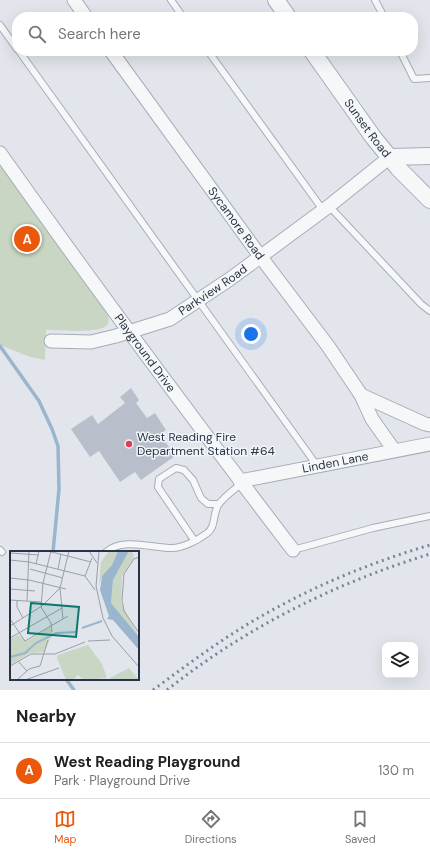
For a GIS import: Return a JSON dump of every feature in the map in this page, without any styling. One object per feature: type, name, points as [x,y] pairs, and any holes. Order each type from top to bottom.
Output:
[{"type":"street","points":[[74,0],[82,12]]},
{"type":"street","points":[[276,0],[284,12]]},
{"type":"street","name":"Sycamore Road","points":[[115,56],[260,256],[328,346],[361,395],[372,419],[394,450]]},
{"type":"street","name":"Sunset Road","points":[[316,56],[399,169],[430,200]]},
{"type":"street","name":"Playground Drive","points":[[0,153],[130,332],[293,550]]},
{"type":"street","points":[[390,157],[430,156]]},
{"type":"street","name":"Parkview Road","points":[[51,341],[91,342],[130,332],[170,319],[230,279],[326,208],[390,157]]},
{"type":"street","points":[[361,395],[430,425]]},
{"type":"street","name":"Linden Lane","points":[[241,482],[394,450],[430,444]]},
{"type":"lane","points":[[171,0],[179,12]]},
{"type":"lane","points":[[375,0],[381,12]]},
{"type":"lane","points":[[381,0],[382,12]]},
{"type":"lane","points":[[0,25],[12,42]]},
{"type":"lane","points":[[22,56],[318,466]]},
{"type":"lane","points":[[212,56],[326,208],[421,304],[430,311]]},
{"type":"lane","points":[[402,56],[414,79],[430,78]]},
{"type":"lane","points":[[194,540],[158,487],[158,479],[176,468],[184,470],[193,480],[201,498],[208,504],[219,504]]},
{"type":"lane","points":[[108,551],[119,545],[172,548],[182,546],[206,534],[213,527],[219,504],[241,482]]},
{"type":"lane","points":[[293,550],[372,528],[430,516]]},
{"type":"green space","points":[[0,165],[107,313],[107,325],[96,330],[46,330],[45,360],[30,357],[0,345]]},
{"type":"building","points":[[131,388],[139,400],[136,403],[147,418],[155,413],[166,430],[160,434],[175,456],[141,480],[135,472],[120,482],[99,451],[90,457],[71,429],[92,415],[98,424],[125,403],[120,397]]},
{"type":"waterway","points":[[0,346],[39,401],[58,446],[59,489],[53,551]]},
{"type":"waterway","points":[[67,680],[74,690]]},
{"type":"railway","points":[[153,690],[225,639],[281,605],[354,571],[430,545]]},
{"type":"railway","points":[[167,690],[197,668],[259,627],[326,593],[430,554]]},
{"type":"place","name":"West Reading Playground","points":[[27,239]]},
{"type":"place","name":"West Reading Fire Department Station #64","points":[[129,444]]}]
